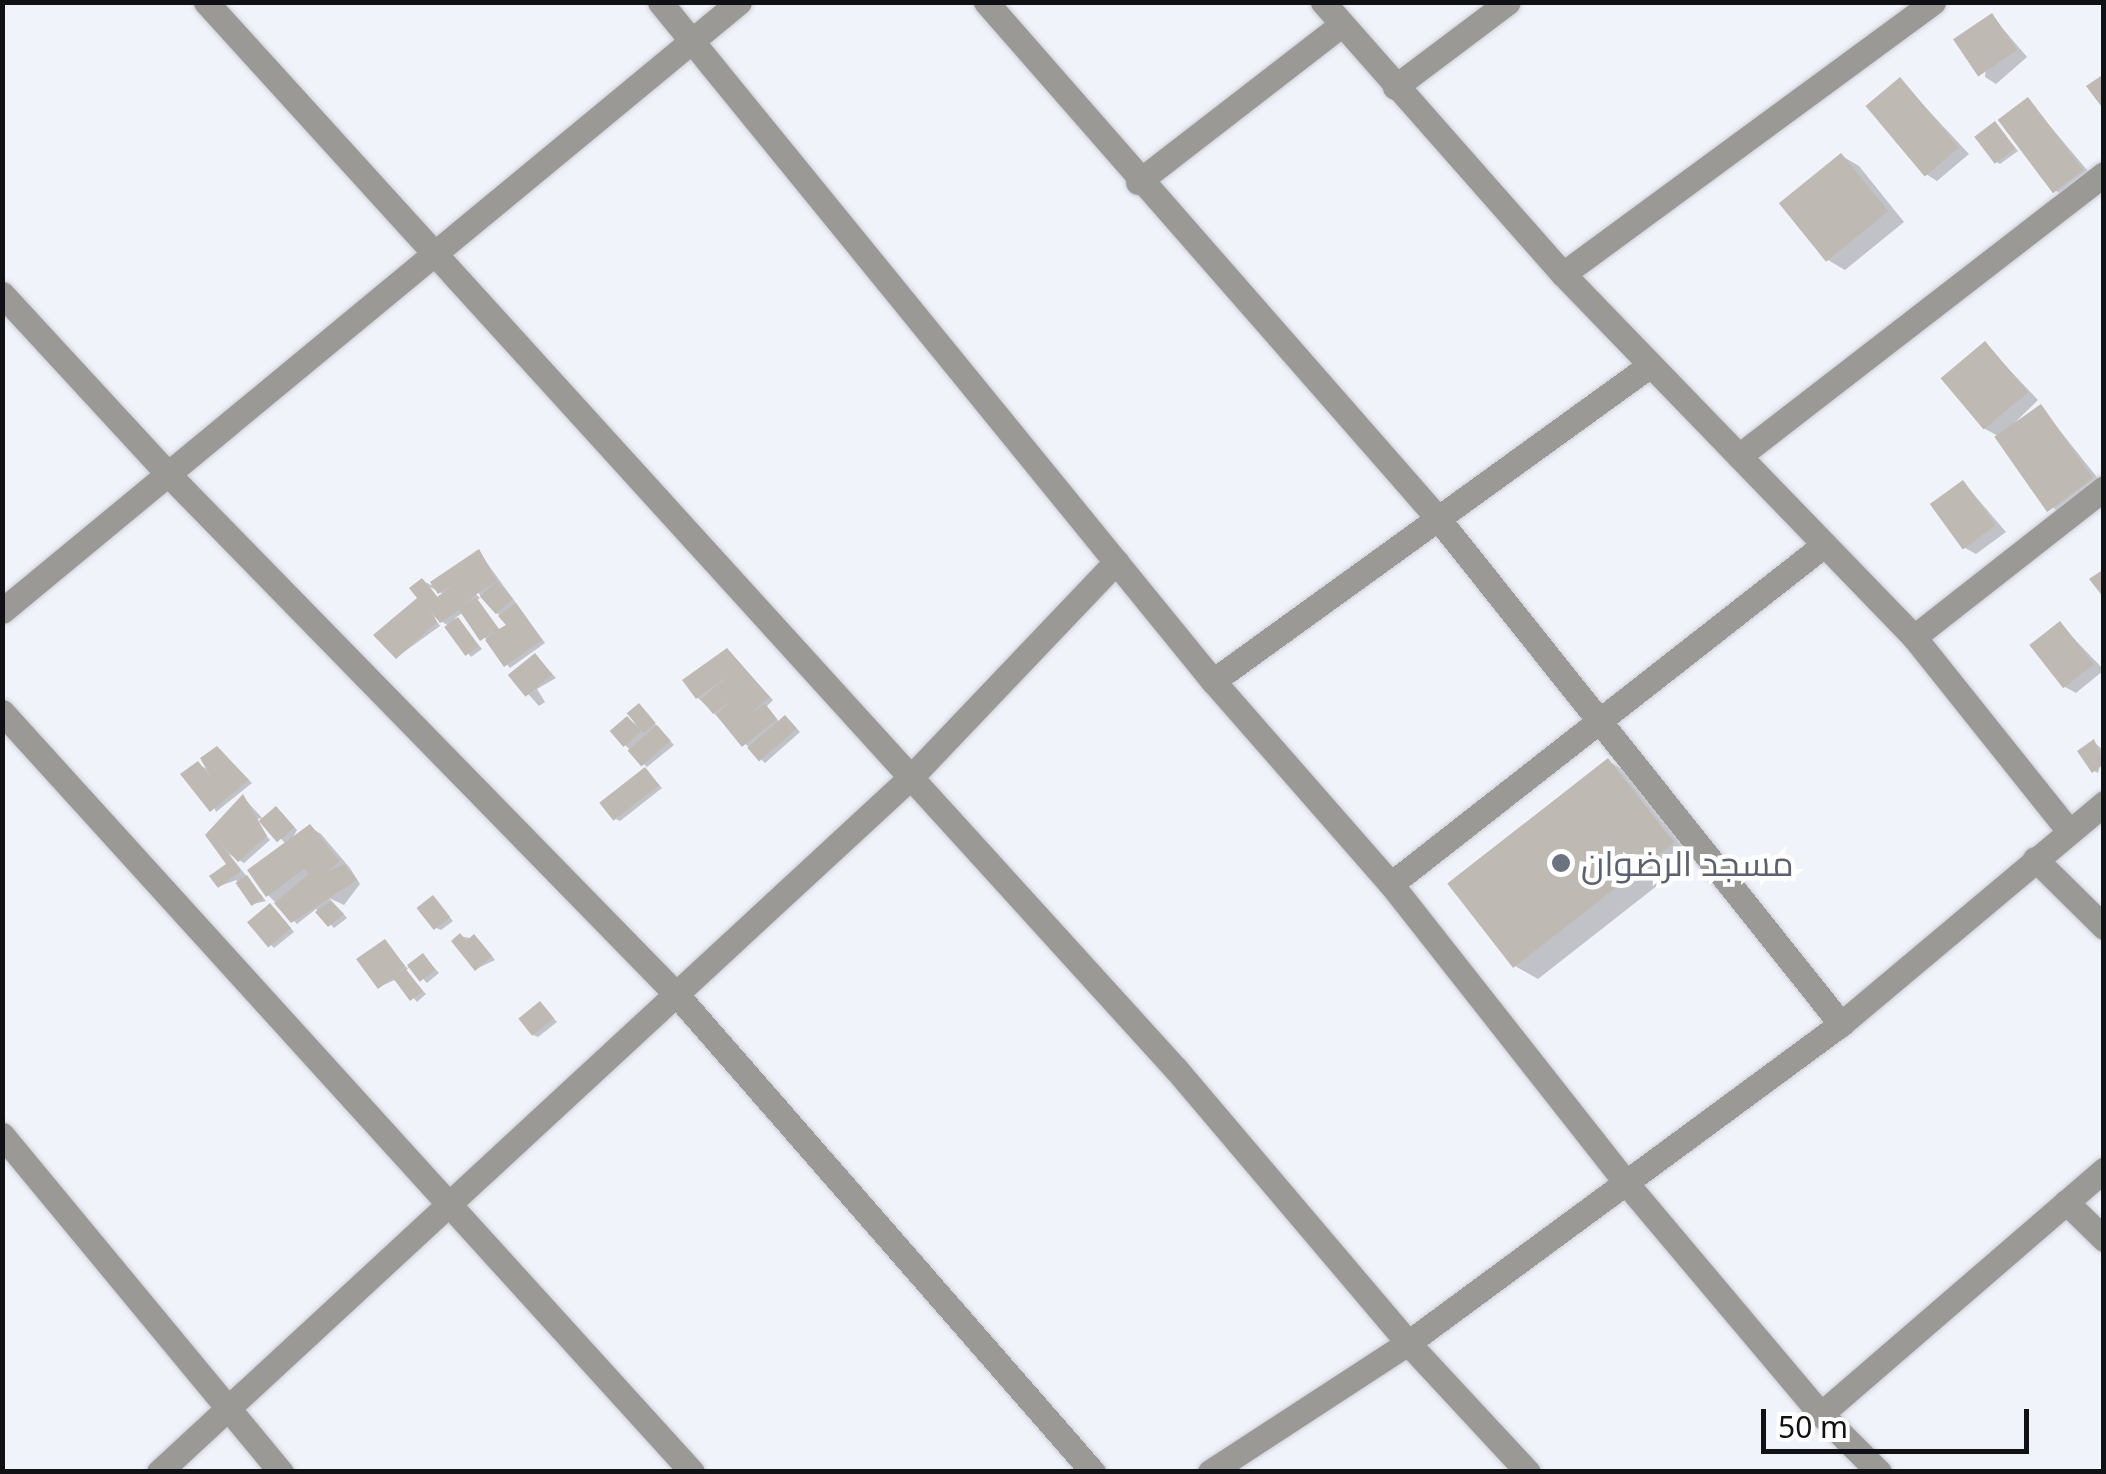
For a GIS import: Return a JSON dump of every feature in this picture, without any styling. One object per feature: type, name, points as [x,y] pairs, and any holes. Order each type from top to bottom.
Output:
[{"type":"street","points":[[206,2],[912,776],[1176,1070],[1408,1343],[1528,1472]]},
{"type":"street","points":[[660,2],[1213,681],[1391,884],[1627,1184],[1821,1414],[1878,1472]]},
{"type":"street","points":[[2,611],[738,2]]},
{"type":"street","points":[[986,2],[1138,182],[1436,516],[1841,1024]]},
{"type":"street","points":[[1323,2],[1563,274],[1914,637],[2069,831]]},
{"type":"street","points":[[1394,87],[1508,2]]},
{"type":"street","points":[[1563,274],[1933,2]]},
{"type":"street","points":[[1138,182],[1341,25]]},
{"type":"street","points":[[1739,456],[2104,174]]},
{"type":"street","points":[[2,294],[168,474],[677,995],[1093,1472]]},
{"type":"street","points":[[1213,681],[1436,516],[1649,366]]},
{"type":"street","points":[[1914,637],[2104,488]]},
{"type":"street","points":[[1391,884],[1601,725],[1824,545]]},
{"type":"street","points":[[160,1472],[912,776],[1116,562]]},
{"type":"street","points":[[2,712],[692,1472]]},
{"type":"street","points":[[1210,1472],[1408,1343],[1841,1024],[2104,803]]},
{"type":"street","points":[[2035,860],[2104,927]]},
{"type":"street","points":[[2,1135],[281,1472]]},
{"type":"street","points":[[1821,1414],[2104,1170]]},
{"type":"street","points":[[2066,1202],[2104,1239]]},
{"type":"building","points":[[1992,13],[2017,50],[1978,77],[1953,39]]},
{"type":"building","points":[[2104,74],[2104,110],[2086,86]]},
{"type":"building","points":[[1900,77],[1959,147],[1925,176],[1866,106]]},
{"type":"building","points":[[2028,97],[2083,170],[2053,193],[1998,120]]},
{"type":"building","points":[[1995,121],[2015,148],[1995,164],[1974,137]]},
{"type":"building","points":[[1841,153],[1888,211],[1826,262],[1779,203]]},
{"type":"building","points":[[1985,341],[2028,392],[1984,430],[1941,378]]},
{"type":"building","points":[[2041,404],[2094,479],[2047,512],[1994,437]]},
{"type":"building","points":[[1963,480],[1996,525],[1963,549],[1930,504]]},
{"type":"building","points":[[479,549],[497,581],[463,606],[476,597],[499,629],[506,625],[498,616],[516,603],[542,640],[504,667],[485,640],[495,631],[480,641],[459,610],[440,623],[427,606],[437,622],[396,659],[373,635],[417,598],[409,588],[422,578],[437,597],[456,583],[438,594],[430,582]]},
{"type":"building","points":[[2104,569],[2104,598],[2089,579]]},
{"type":"building","points":[[497,581],[513,599],[496,614],[480,596]]},
{"type":"building","points":[[458,617],[479,646],[465,656],[444,627]]},
{"type":"building","points":[[2060,621],[2094,664],[2063,688],[2029,645]]},
{"type":"building","points":[[727,648],[770,697],[751,713],[765,704],[777,719],[742,747],[716,715],[732,699],[713,714],[701,699],[729,675],[696,699],[682,680]]},
{"type":"building","points":[[535,653],[553,675],[525,697],[508,675]]},
{"type":"building","points":[[639,703],[656,723],[643,733],[627,713]]},
{"type":"building","points":[[785,715],[797,729],[759,761],[747,748]]},
{"type":"building","points":[[627,716],[641,732],[623,747],[610,731]]},
{"type":"building","points":[[657,725],[671,741],[641,766],[628,751]]},
{"type":"building","points":[[2094,739],[2104,764],[2092,773],[2077,751]]},
{"type":"building","points":[[217,746],[249,780],[210,812],[180,774],[198,761],[212,779],[200,758]]},
{"type":"building","name":"مسجد الرضوان","points":[[1608,758],[1674,842],[1513,968],[1447,884]]},
{"type":"building","points":[[645,767],[659,785],[613,821],[599,803]]},
{"type":"building","points":[[243,794],[267,836],[238,862],[217,839],[241,871],[218,888],[209,876],[226,864],[205,835]]},
{"type":"building","points":[[276,806],[294,827],[277,842],[259,821]]},
{"type":"building","points":[[310,824],[340,861],[327,872],[344,864],[357,880],[291,923],[274,903],[309,874],[304,869],[266,897],[247,870]]},
{"type":"building","points":[[247,875],[263,898],[252,906],[236,883]]},
{"type":"building","points":[[433,895],[450,917],[434,930],[416,908]]},
{"type":"building","points":[[331,901],[344,914],[328,927],[315,912]]},
{"type":"building","points":[[270,903],[291,928],[268,948],[247,922]]},
{"type":"building","points":[[460,933],[466,941],[474,934],[492,956],[475,971],[451,941]]},
{"type":"building","points":[[385,939],[405,966],[378,989],[356,959]]},
{"type":"building","points":[[423,953],[436,970],[420,982],[407,965]]},
{"type":"building","points":[[405,968],[423,991],[410,1001],[393,978]]},
{"type":"building","points":[[540,1001],[554,1018],[532,1036],[518,1019]]},
{"type":"place","name":"مسجد الرضوان","points":[[1561,863]]}]
